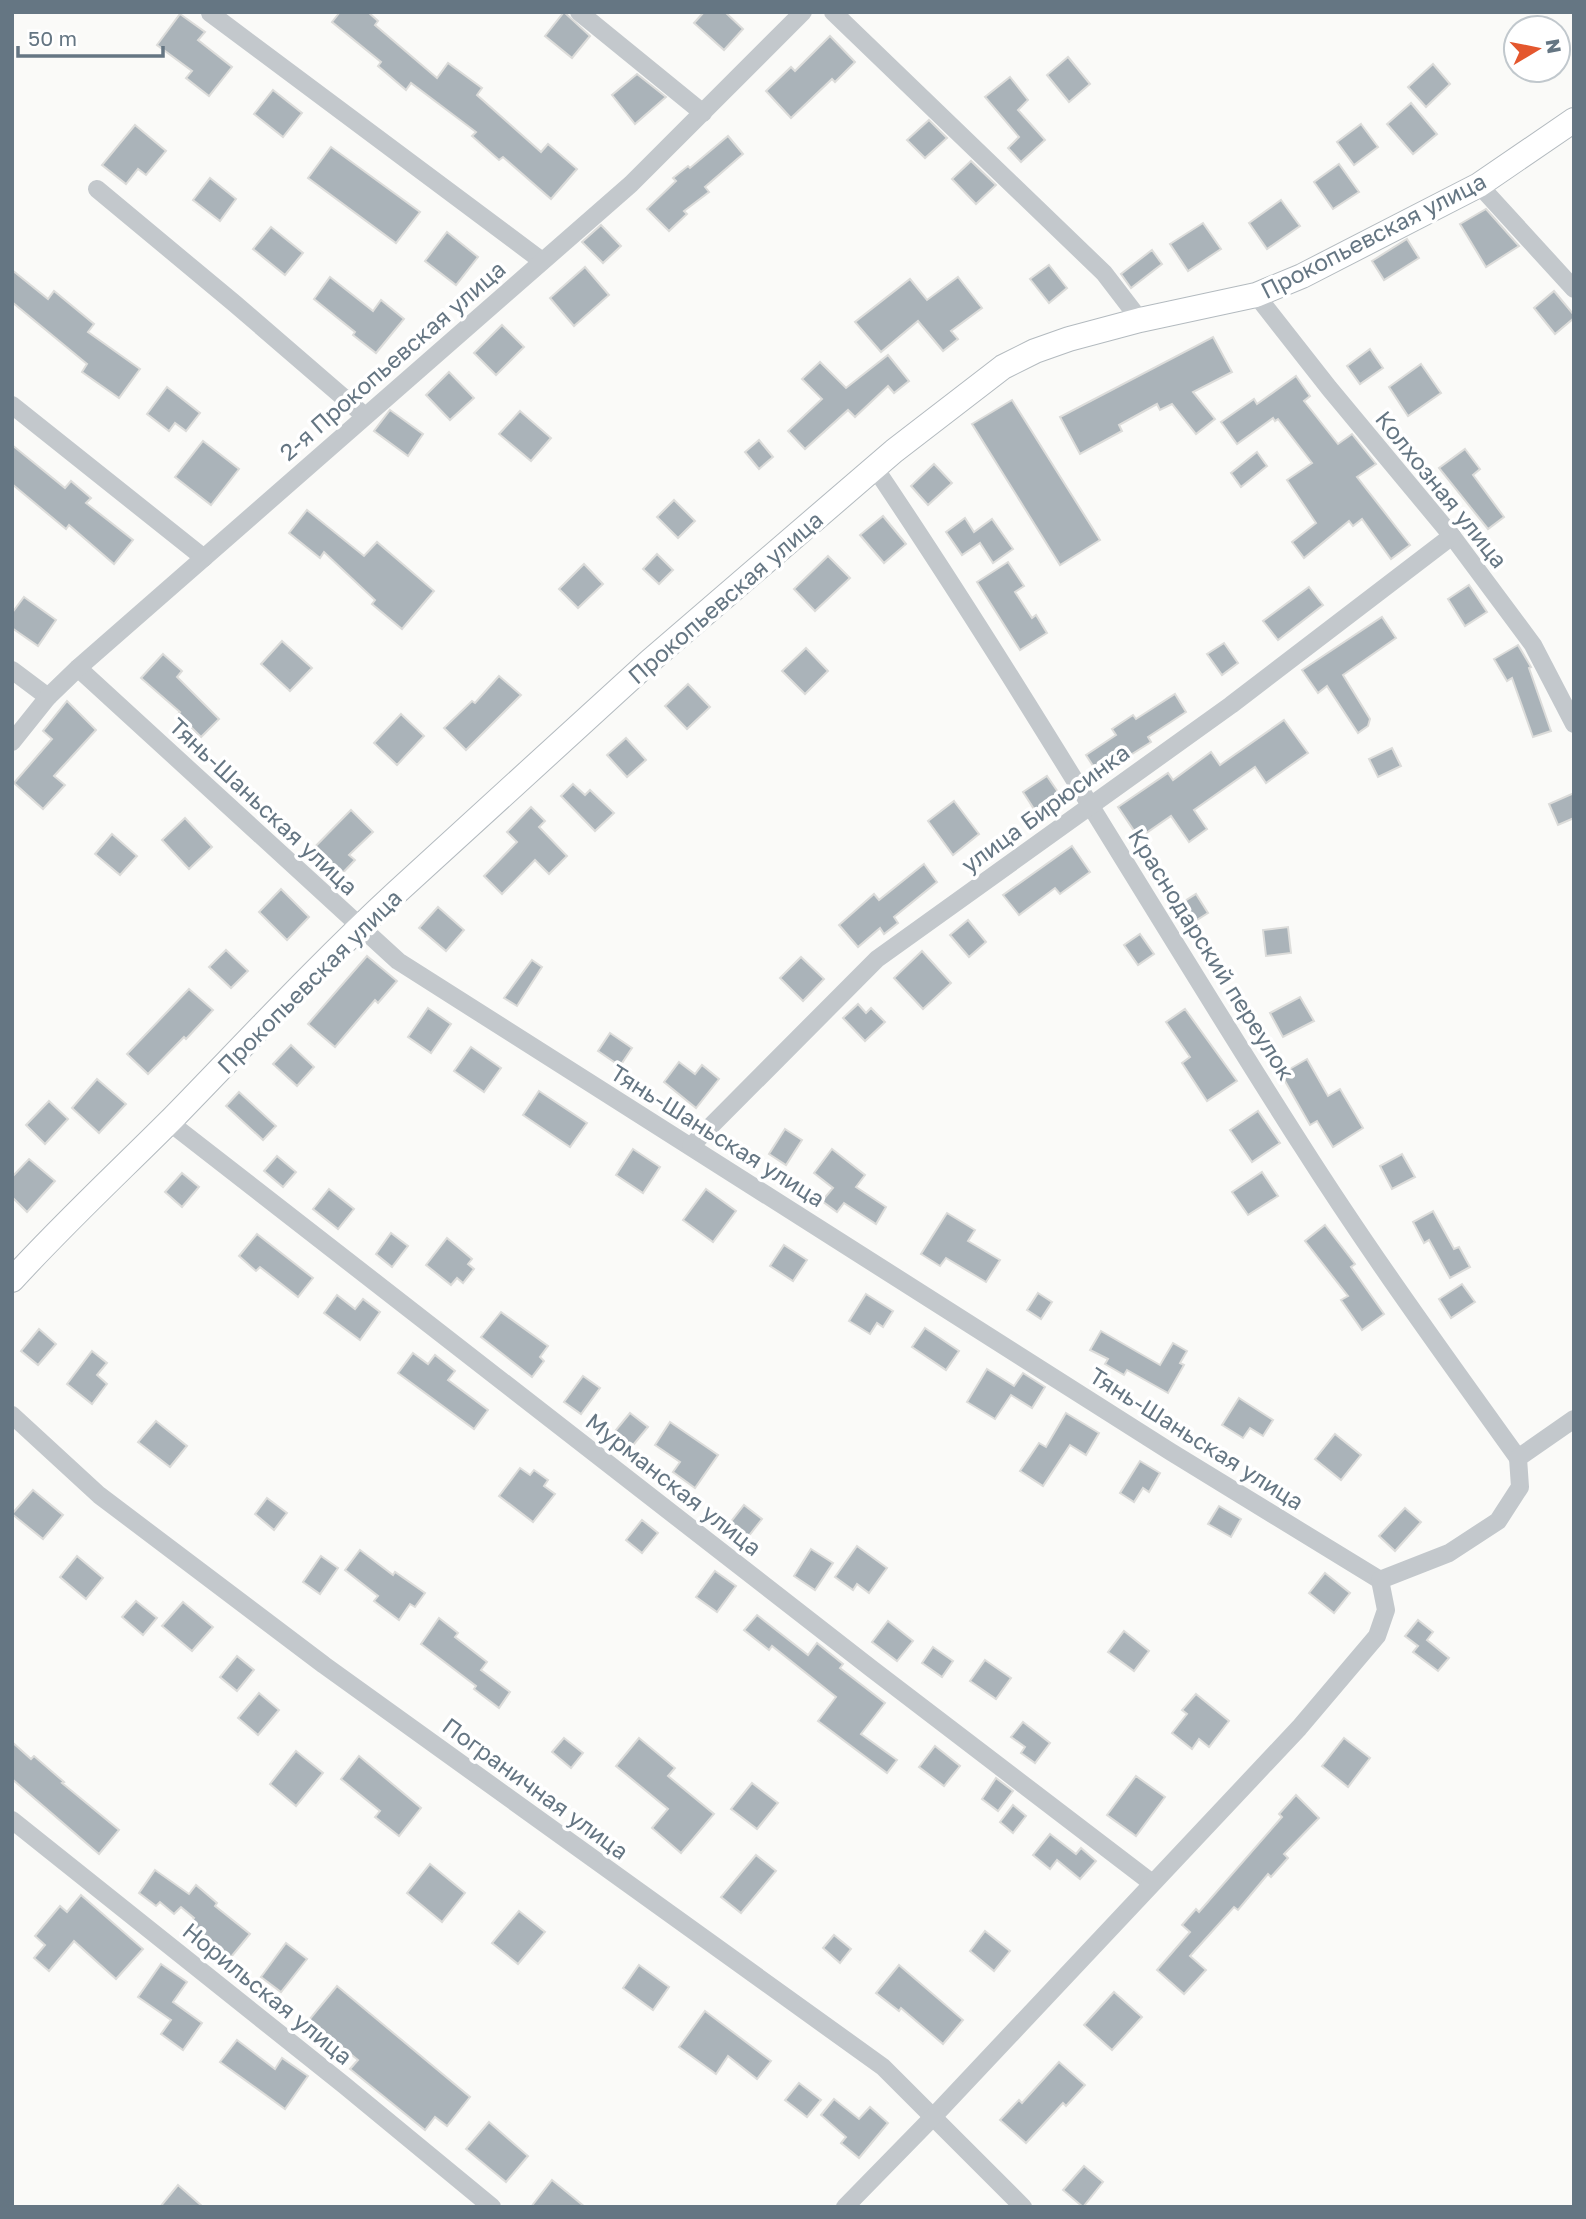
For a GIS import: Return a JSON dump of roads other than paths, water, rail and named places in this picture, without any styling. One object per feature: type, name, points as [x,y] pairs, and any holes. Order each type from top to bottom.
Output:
[{"type":"main road","name":"Прокопьевская улица","points":[[12,1280],[57,1231],[169,1122],[360,927],[650,661],[875,468],[1003,367],[1035,351],[1069,339],[1140,320],[1256,295],[1302,276],[1479,185],[1574,120]]},
{"type":"street","points":[[579,12],[703,113]]},
{"type":"street","name":"2-я Прокопьевская улица","points":[[12,742],[48,697],[78,668],[631,184],[803,12]]},
{"type":"street","points":[[833,12],[1104,273],[1140,320]]},
{"type":"street","points":[[210,13],[542,261]]},
{"type":"street","points":[[1479,185],[1574,289]]},
{"type":"street","points":[[97,189],[365,416]]},
{"type":"street","name":"Колхозная улица","points":[[1256,295],[1452,536],[1533,646],[1574,724]]},
{"type":"street","points":[[12,405],[204,558]]},
{"type":"street","name":"Краснодарский переулок","points":[[875,468],[1090,804],[1303,1147],[1412,1311],[1518,1458]]},
{"type":"street","name":"улица Бирюсинка","points":[[691,1146],[877,959],[1231,705],[1452,536]]},
{"type":"street","name":"Тянь-Шаньская улица","points":[[78,668],[398,961],[1171,1452],[1380,1580]]},
{"type":"street","points":[[12,670],[48,697]]},
{"type":"street","name":"Мурманская улица","points":[[169,1122],[872,1669],[1152,1883]]},
{"type":"street","name":"Пограничная улица","points":[[12,1415],[99,1495],[324,1665],[883,2067],[1023,2207]]},
{"type":"street","points":[[845,2207],[1299,1728],[1377,1636],[1385,1610],[1380,1580],[1449,1553],[1498,1521],[1520,1487],[1518,1458],[1574,1419]]},
{"type":"street","name":"Норильская улица","points":[[12,1820],[492,2207]]}]
